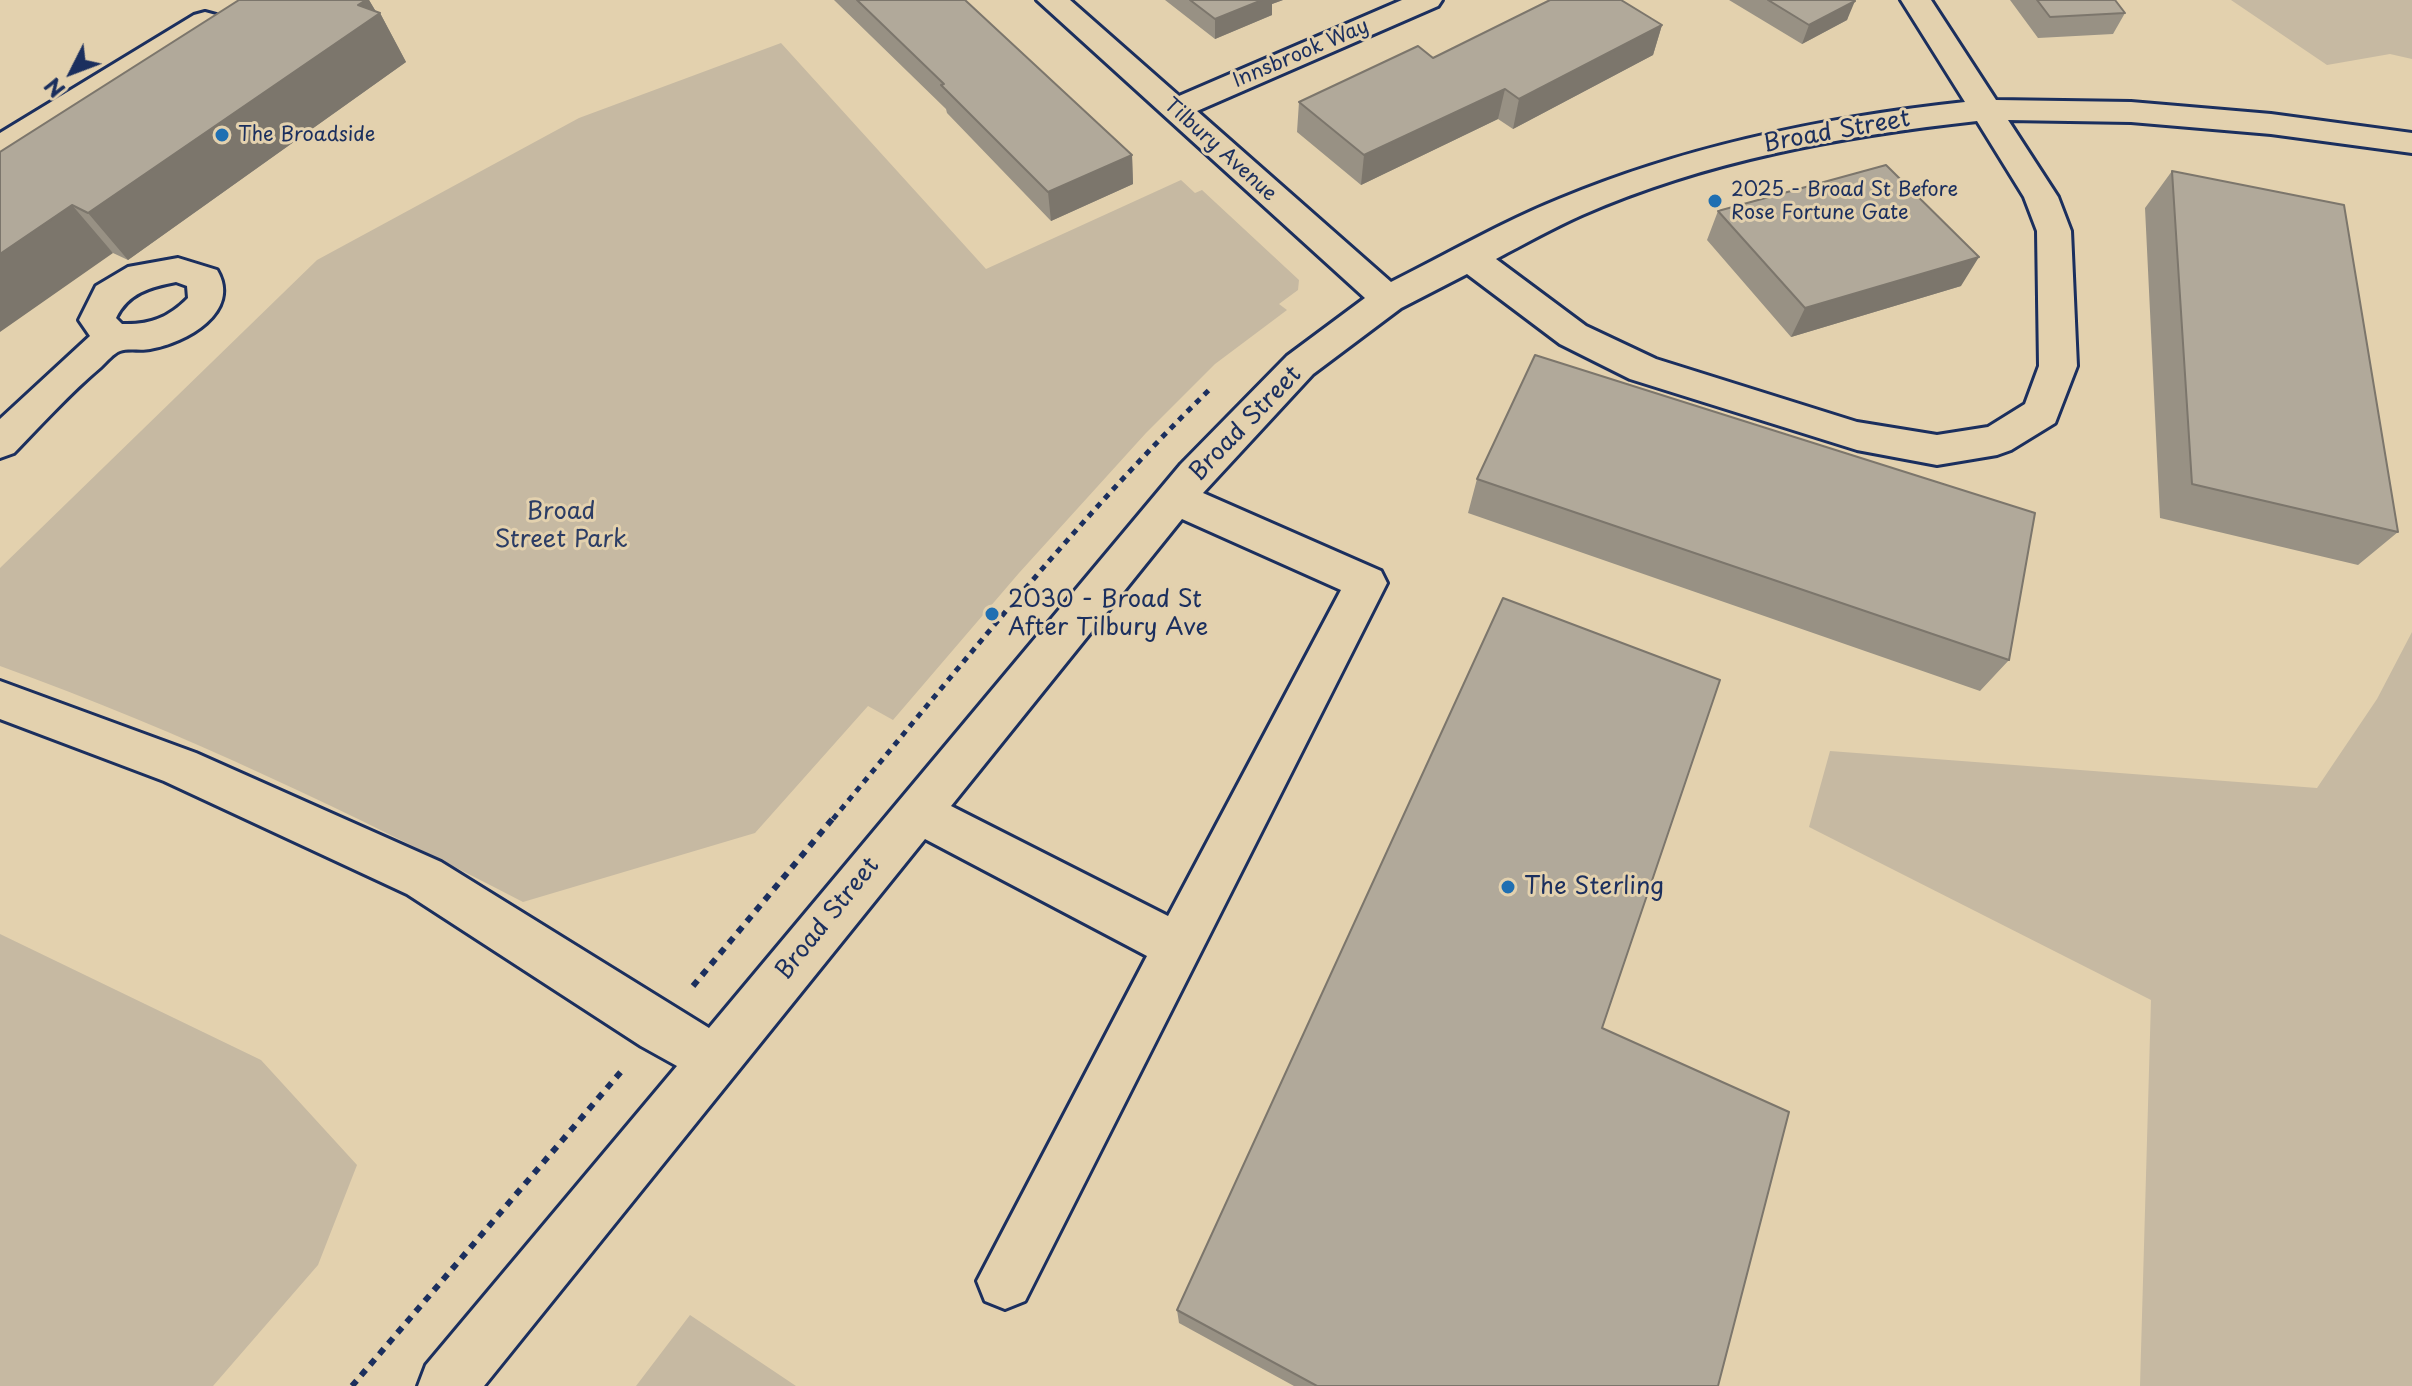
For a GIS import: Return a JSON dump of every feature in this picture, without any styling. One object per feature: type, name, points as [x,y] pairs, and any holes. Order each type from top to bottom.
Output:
[{"type":"street","name":"Tilbury Avenue","points":[[1052,0],[1388,299]]},
{"type":"street","name":"Innsbrook Way","points":[[1175,109],[1427,0]]},
{"type":"street","points":[[1469,257],[1573,335],[1643,369],[1857,436],[1937,450],[1997,440],[2041,413],[2058,366],[2054,231],[2041,197],[1916,0]]},
{"type":"street","points":[[0,143],[14,141],[205,21]]},
{"type":"street","name":"Broad Street","points":[[447,1386],[1175,498],[1300,365],[1388,299],[1570,207],[1666,172],[1763,144],[1894,120],[1987,110],[2147,113],[2271,124],[2412,143]]},
{"type":"street","points":[[0,443],[72,371],[112,337]]},
{"type":"street","points":[[1005,1281],[1366,583],[1175,498]]},
{"type":"street","points":[[0,700],[180,767],[424,878],[659,1028],[714,1058]]},
{"type":"street","points":[[917,811],[1178,947]]},
{"type":"green space","points":[[2231,0],[2412,0],[2412,59],[2390,54],[2327,65]]},
{"type":"green space","name":"Broad Street Park","points":[[781,43],[986,269],[1181,180],[1195,193],[1202,190],[1299,280],[1298,290],[1279,304],[1287,310],[1215,364],[1146,433],[1019,573],[893,720],[868,706],[755,833],[523,902],[266,775],[134,718],[0,666],[0,568],[317,260],[579,118]]},
{"type":"green space","points":[[2412,632],[2412,1386],[2140,1386],[2151,1000],[1809,827],[1830,751],[2317,788],[2377,699]]},
{"type":"green space","points":[[0,934],[261,1060],[357,1165],[318,1265],[213,1386],[0,1386]]},
{"type":"green space","points":[[690,1315],[796,1386],[636,1386]]},
{"type":"building","points":[[239,0],[366,0],[358,5],[380,13],[88,213],[72,205],[0,254],[0,152]]},
{"type":"building","points":[[857,0],[965,0],[1132,155],[1048,192],[941,85],[944,84]]},
{"type":"building","points":[[1190,0],[1262,0],[1215,19]]},
{"type":"building","points":[[1550,0],[1621,0],[1662,25],[1519,99],[1505,89],[1364,155],[1299,102],[1418,46],[1433,58]]},
{"type":"building","points":[[1768,0],[1853,0],[1855,1],[1809,25]]},
{"type":"building","points":[[2037,0],[2115,0],[2125,13],[2050,17]]},
{"type":"building","points":[[1886,165],[1979,257],[1805,308],[1718,211]]},
{"type":"building","points":[[2172,171],[2344,205],[2398,532],[2192,484]]},
{"type":"building","points":[[1535,355],[2035,513],[2009,660],[1477,479]]},
{"type":"building","name":"The Sterling","points":[[1503,598],[1720,680],[1602,1028],[1789,1112],[1718,1386],[1317,1386],[1177,1310]]},
{"type":"place","name":"The Broadside","points":[[222,135]]},
{"type":"place","name":"2025 - Broad St Before Rose Fortune Gate","points":[[1715,201]]},
{"type":"place","name":"2030 - Broad St After Tilbury Ave","points":[[992,614]]},
{"type":"place","name":"The Sterling","points":[[1508,887]]}]
